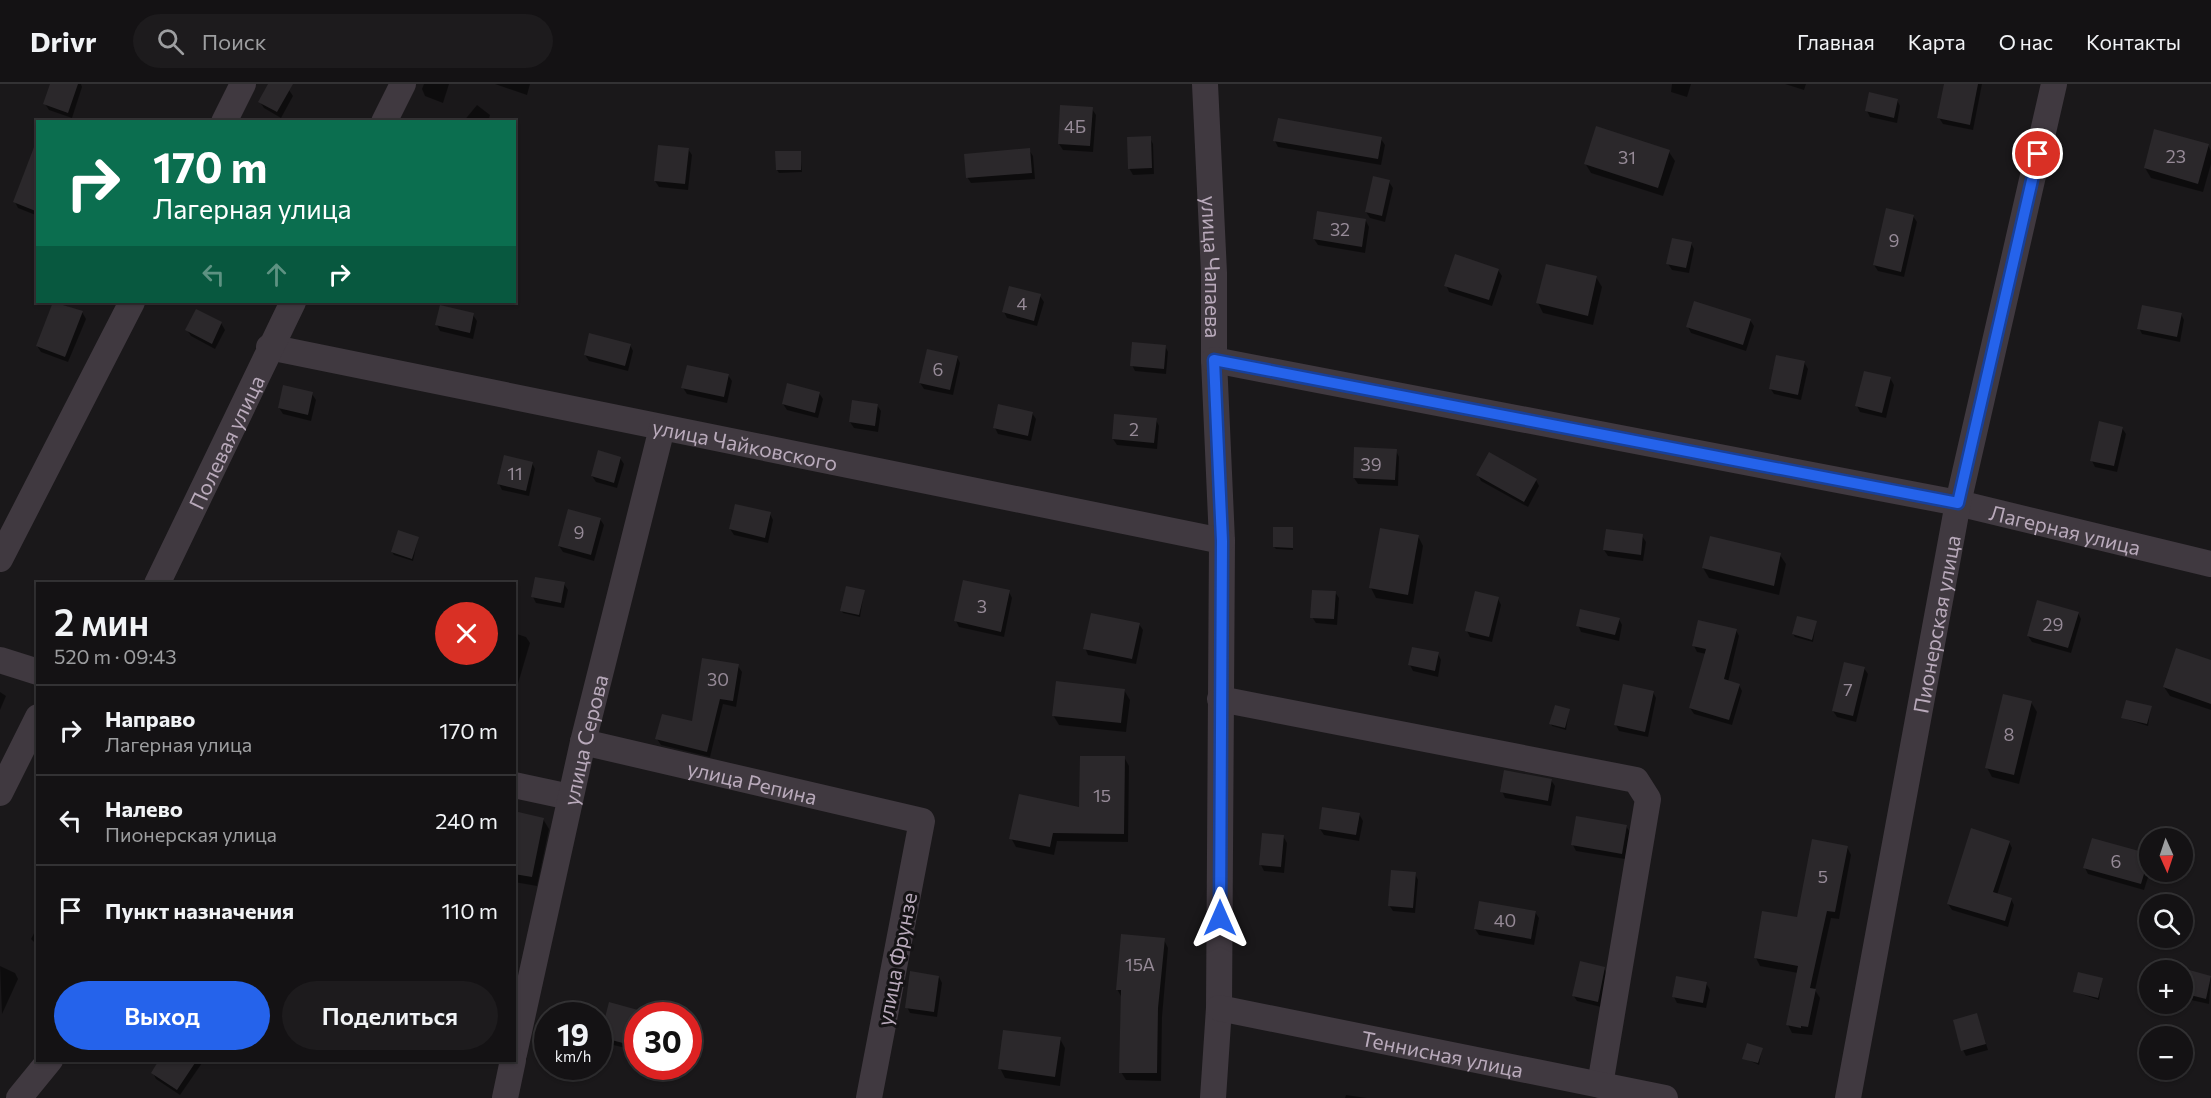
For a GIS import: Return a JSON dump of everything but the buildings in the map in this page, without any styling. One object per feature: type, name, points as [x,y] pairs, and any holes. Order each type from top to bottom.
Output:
[{"type":"street","points":[[225,120],[243,84]]},
{"type":"street","points":[[385,120],[403,84]]},
{"type":"street","name":"улица Чапаева","points":[[1205,84],[1214,273],[1214,360],[1222,541],[1219,1008],[1213,1098]]},
{"type":"street","name":"Пионерская улица","points":[[1848,1098],[1958,503],[2054,84]]},
{"type":"street","points":[[0,559],[131,303]]},
{"type":"street","name":"Полевая улица","points":[[158,582],[269,347],[292,303]]},
{"type":"street","name":"улица Чайковского","points":[[269,347],[1222,541]]},
{"type":"street","name":"Лагерная улица","points":[[1214,360],[1958,503],[2211,564]]},
{"type":"street","name":"улица Серова","points":[[516,1045],[583,742],[662,428]]},
{"type":"street","points":[[0,660],[36,671]]},
{"type":"street","points":[[1220,699],[1636,780],[1648,799],[1600,1085]]},
{"type":"street","points":[[0,793],[36,721]]},
{"type":"street","name":"улица Репина","points":[[583,742],[922,821]]},
{"type":"street","points":[[516,785],[570,797]]},
{"type":"street","name":"улица Фрунзе","points":[[869,1098],[922,821]]},
{"type":"street","name":"Теннисная улица","points":[[1219,1008],[1665,1098]]},
{"type":"street","points":[[19,1098],[48,1062]]},
{"type":"street","points":[[505,1098],[513,1062]]},
{"type":"route","points":[[1220,918],[1222,541],[1214,360],[1958,503],[2038,154]]}]
